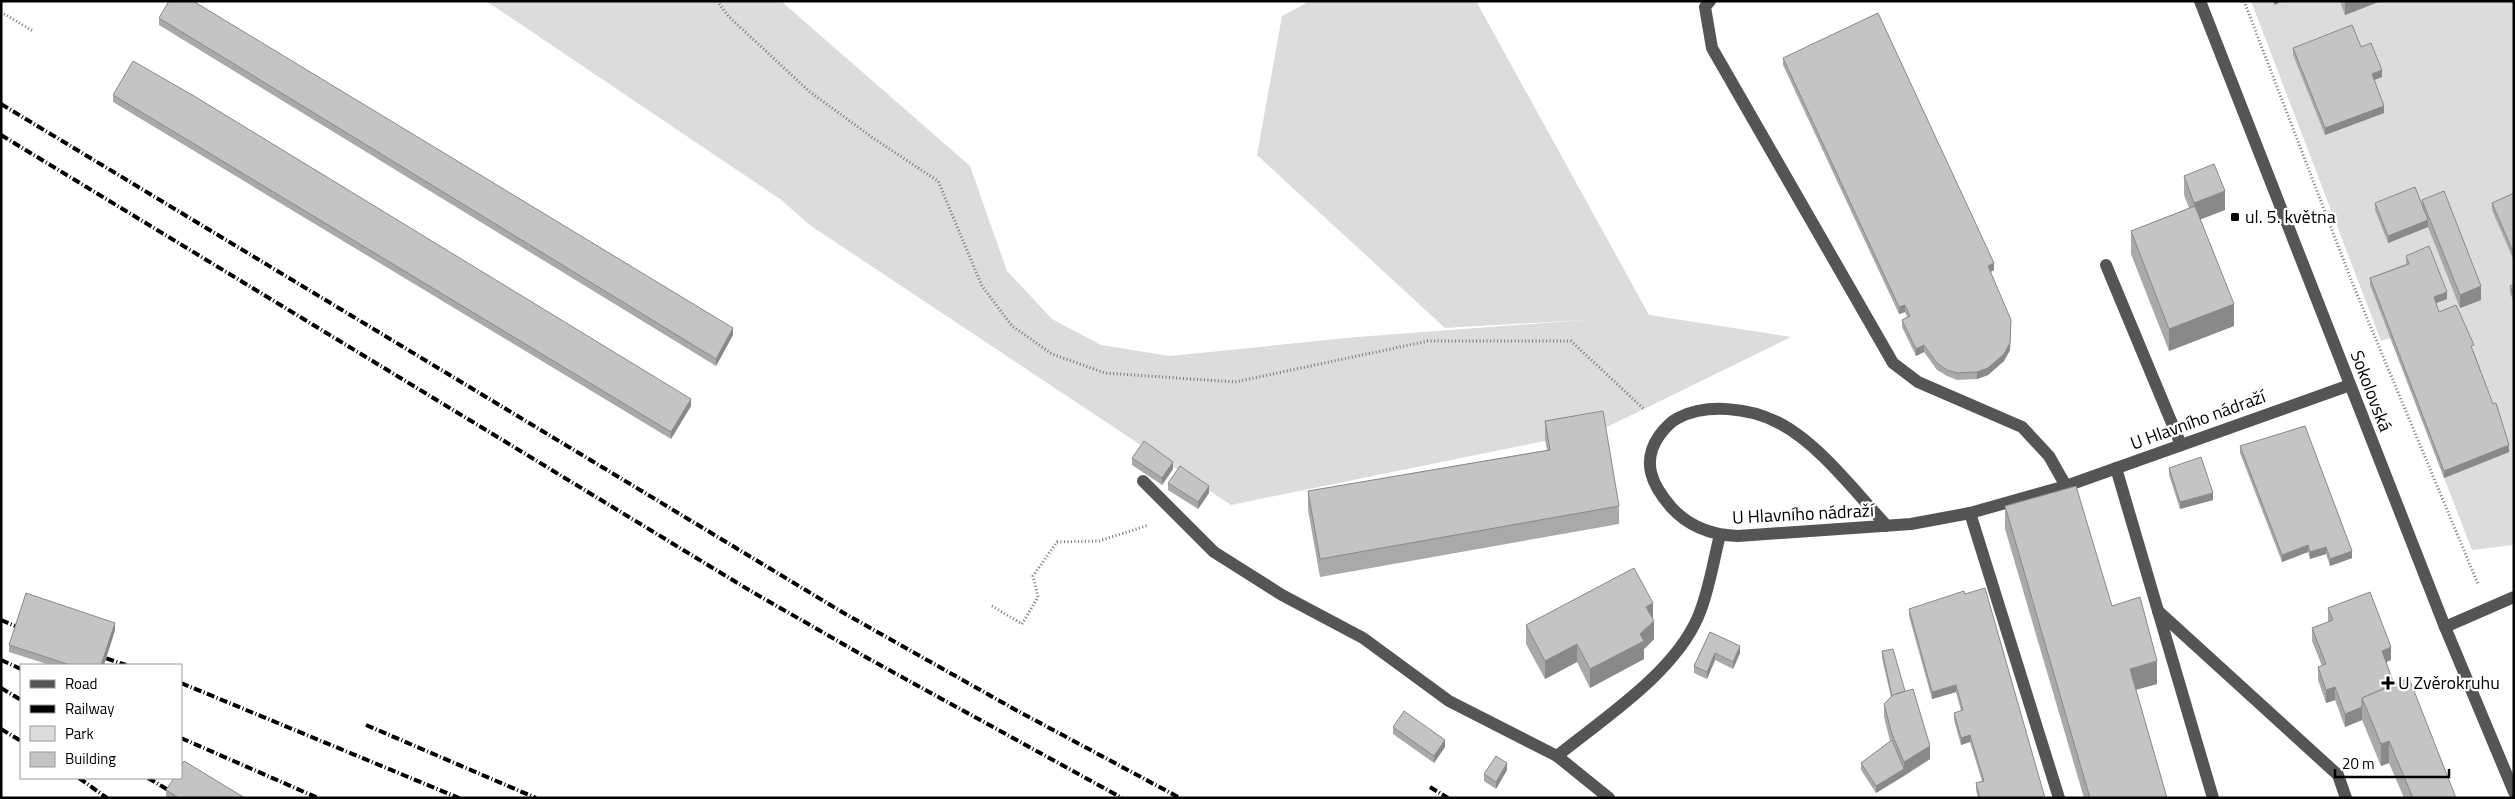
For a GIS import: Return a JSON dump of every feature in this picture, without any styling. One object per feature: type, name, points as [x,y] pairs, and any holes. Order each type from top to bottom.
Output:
[{"type":"street","points":[[1710,1],[1705,7],[1712,48],[1893,363],[1918,382],[2022,427],[2049,456],[2066,486]]},
{"type":"street","name":"Sokolovská","points":[[2200,1],[2445,627],[2514,792]]},
{"type":"street","points":[[2106,265],[2181,445]]},
{"type":"street","name":"U Hlavního nádraží","points":[[1887,526],[1816,452],[1777,422],[1748,412],[1712,409],[1678,418],[1664,428],[1653,445],[1649,458],[1650,474],[1656,488],[1677,514],[1688,522],[1720,535],[1887,526],[1944,519],[2066,486],[2350,385]]},
{"type":"street","points":[[2116,468],[2214,798]]},
{"type":"street","points":[[1144,481],[1214,552],[1282,595],[1363,638],[1449,702],[1557,756],[1609,798]]},
{"type":"street","points":[[1970,513],[2059,798]]},
{"type":"street","points":[[1557,756],[1655,676],[1682,648],[1698,617],[1720,535]]},
{"type":"street","points":[[2445,627],[2514,597]]},
{"type":"street","points":[[2158,611],[2338,775],[2346,798]]},
{"type":"path","points":[[717,1],[729,17],[810,92],[873,138],[938,181],[982,286],[1012,326],[1052,354],[1105,373],[1236,382],[1428,341],[1571,341],[1664,428]]},
{"type":"path","points":[[2244,1],[2352,282],[2488,608]]},
{"type":"path","points":[[1,12],[33,31]]},
{"type":"path","points":[[992,606],[1022,624],[1038,597],[1033,576],[1056,542],[1099,541],[1150,525]]},
{"type":"green space","points":[[486,1],[781,1],[970,166],[1007,271],[1052,319],[1101,345],[1170,356],[1357,337],[1583,320],[1445,328],[1257,155],[1282,16],[1310,1],[1476,1],[1649,315],[1791,337],[1603,429],[1231,505],[811,226],[780,199]]},
{"type":"green space","points":[[2251,1],[2514,1],[2514,545],[2472,550],[2390,338],[2381,341]]},
{"type":"building","points":[[169,1],[193,1],[733,328],[716,359],[159,18]]},
{"type":"building","points":[[1878,13],[1994,263],[1988,266],[2011,320],[2010,343],[2004,354],[1988,368],[1977,372],[1957,373],[1947,370],[1937,363],[1924,345],[1916,349],[1902,320],[1910,316],[1905,305],[1899,307],[1783,58]]},
{"type":"building","points":[[2352,25],[2361,47],[2371,43],[2382,70],[2372,74],[2384,106],[2325,128],[2293,48]]},
{"type":"building","points":[[133,61],[194,96],[691,399],[671,432],[113,95]]},
{"type":"building","points":[[2214,164],[2225,191],[2194,203],[2184,176]]},
{"type":"building","points":[[2415,187],[2428,220],[2388,236],[2375,203]]},
{"type":"building","points":[[2444,191],[2481,286],[2460,295],[2422,200]]},
{"type":"building","points":[[2514,193],[2514,254],[2492,203]]},
{"type":"building","points":[[2195,206],[2234,304],[2169,329],[2131,231]]},
{"type":"building","points":[[2429,246],[2447,292],[2434,297],[2439,312],[2456,305],[2474,345],[2471,346],[2493,404],[2496,403],[2509,445],[2444,471],[2370,278],[2409,264],[2406,256]]},
{"type":"building","points":[[2514,284],[2514,295],[2510,286]]},
{"type":"building","points":[[1603,411],[1619,506],[1320,559],[1308,491],[1550,450],[1545,421]]},
{"type":"building","points":[[2305,426],[2352,551],[2330,559],[2326,547],[2310,552],[2308,545],[2282,555],[2240,446]]},
{"type":"building","points":[[1144,441],[1173,462],[1162,478],[1132,458]]},
{"type":"building","points":[[2201,457],[2213,493],[2180,502],[2169,468]]},
{"type":"building","points":[[1180,466],[1209,486],[1198,502],[1168,483]]},
{"type":"building","points":[[2076,486],[2112,606],[2140,597],[2157,661],[2130,669],[2167,798],[2090,798],[2005,506]]},
{"type":"building","points":[[1634,568],[1653,603],[1646,607],[1654,621],[1640,634],[1644,641],[1590,669],[1577,644],[1545,661],[1526,625]]},
{"type":"building","points":[[1985,588],[2045,798],[1980,798],[1976,783],[1984,781],[1970,735],[1961,738],[1954,713],[1963,710],[1956,685],[1932,692],[1909,609],[1964,591],[1965,594]]},
{"type":"building","points":[[2370,592],[2391,647],[2382,651],[2394,684],[2362,698],[2362,707],[2345,714],[2335,687],[2326,690],[2318,667],[2326,664],[2312,628],[2333,620],[2328,608]]},
{"type":"building","points":[[26,593],[115,623],[101,664],[67,664],[9,645]]},
{"type":"building","points":[[1710,632],[1740,646],[1733,662],[1715,653],[1707,672],[1694,666]]},
{"type":"building","points":[[1893,649],[1905,691],[1892,696],[1882,651]]},
{"type":"building","points":[[2409,678],[2456,798],[2413,798],[2389,741],[2381,744],[2362,698]]},
{"type":"building","points":[[1913,689],[1930,746],[1904,762],[1892,734],[1884,704],[1893,695]]},
{"type":"building","points":[[1404,711],[1445,740],[1434,756],[1393,727]]},
{"type":"building","points":[[1892,740],[1904,769],[1876,786],[1861,763]]},
{"type":"building","points":[[1496,756],[1507,763],[1496,782],[1484,774]]},
{"type":"building","points":[[184,761],[245,798],[179,798],[166,790],[173,779],[182,779],[182,764]]},
{"type":"railway","points":[[1,104],[842,612],[1014,709],[1180,798]]},
{"type":"railway","points":[[1,135],[749,590],[871,660],[1122,798]]},
{"type":"railway","points":[[1,620],[27,631]]},
{"type":"railway","points":[[93,654],[123,664]]},
{"type":"railway","points":[[1,660],[20,669]]},
{"type":"railway","points":[[182,683],[459,798]]},
{"type":"railway","points":[[1,688],[20,699]]},
{"type":"railway","points":[[366,725],[536,798]]},
{"type":"railway","points":[[1,729],[20,740]]},
{"type":"railway","points":[[182,738],[318,798]]},
{"type":"railway","points":[[80,779],[107,798]]},
{"type":"railway","points":[[150,779],[175,794]]},
{"type":"railway","points":[[1430,787],[1448,798]]},
{"type":"place","name":"ul. 5. května","points":[[2235,217]]},
{"type":"place","name":"U Zvěrokruhu","points":[[2388,683]]}]
